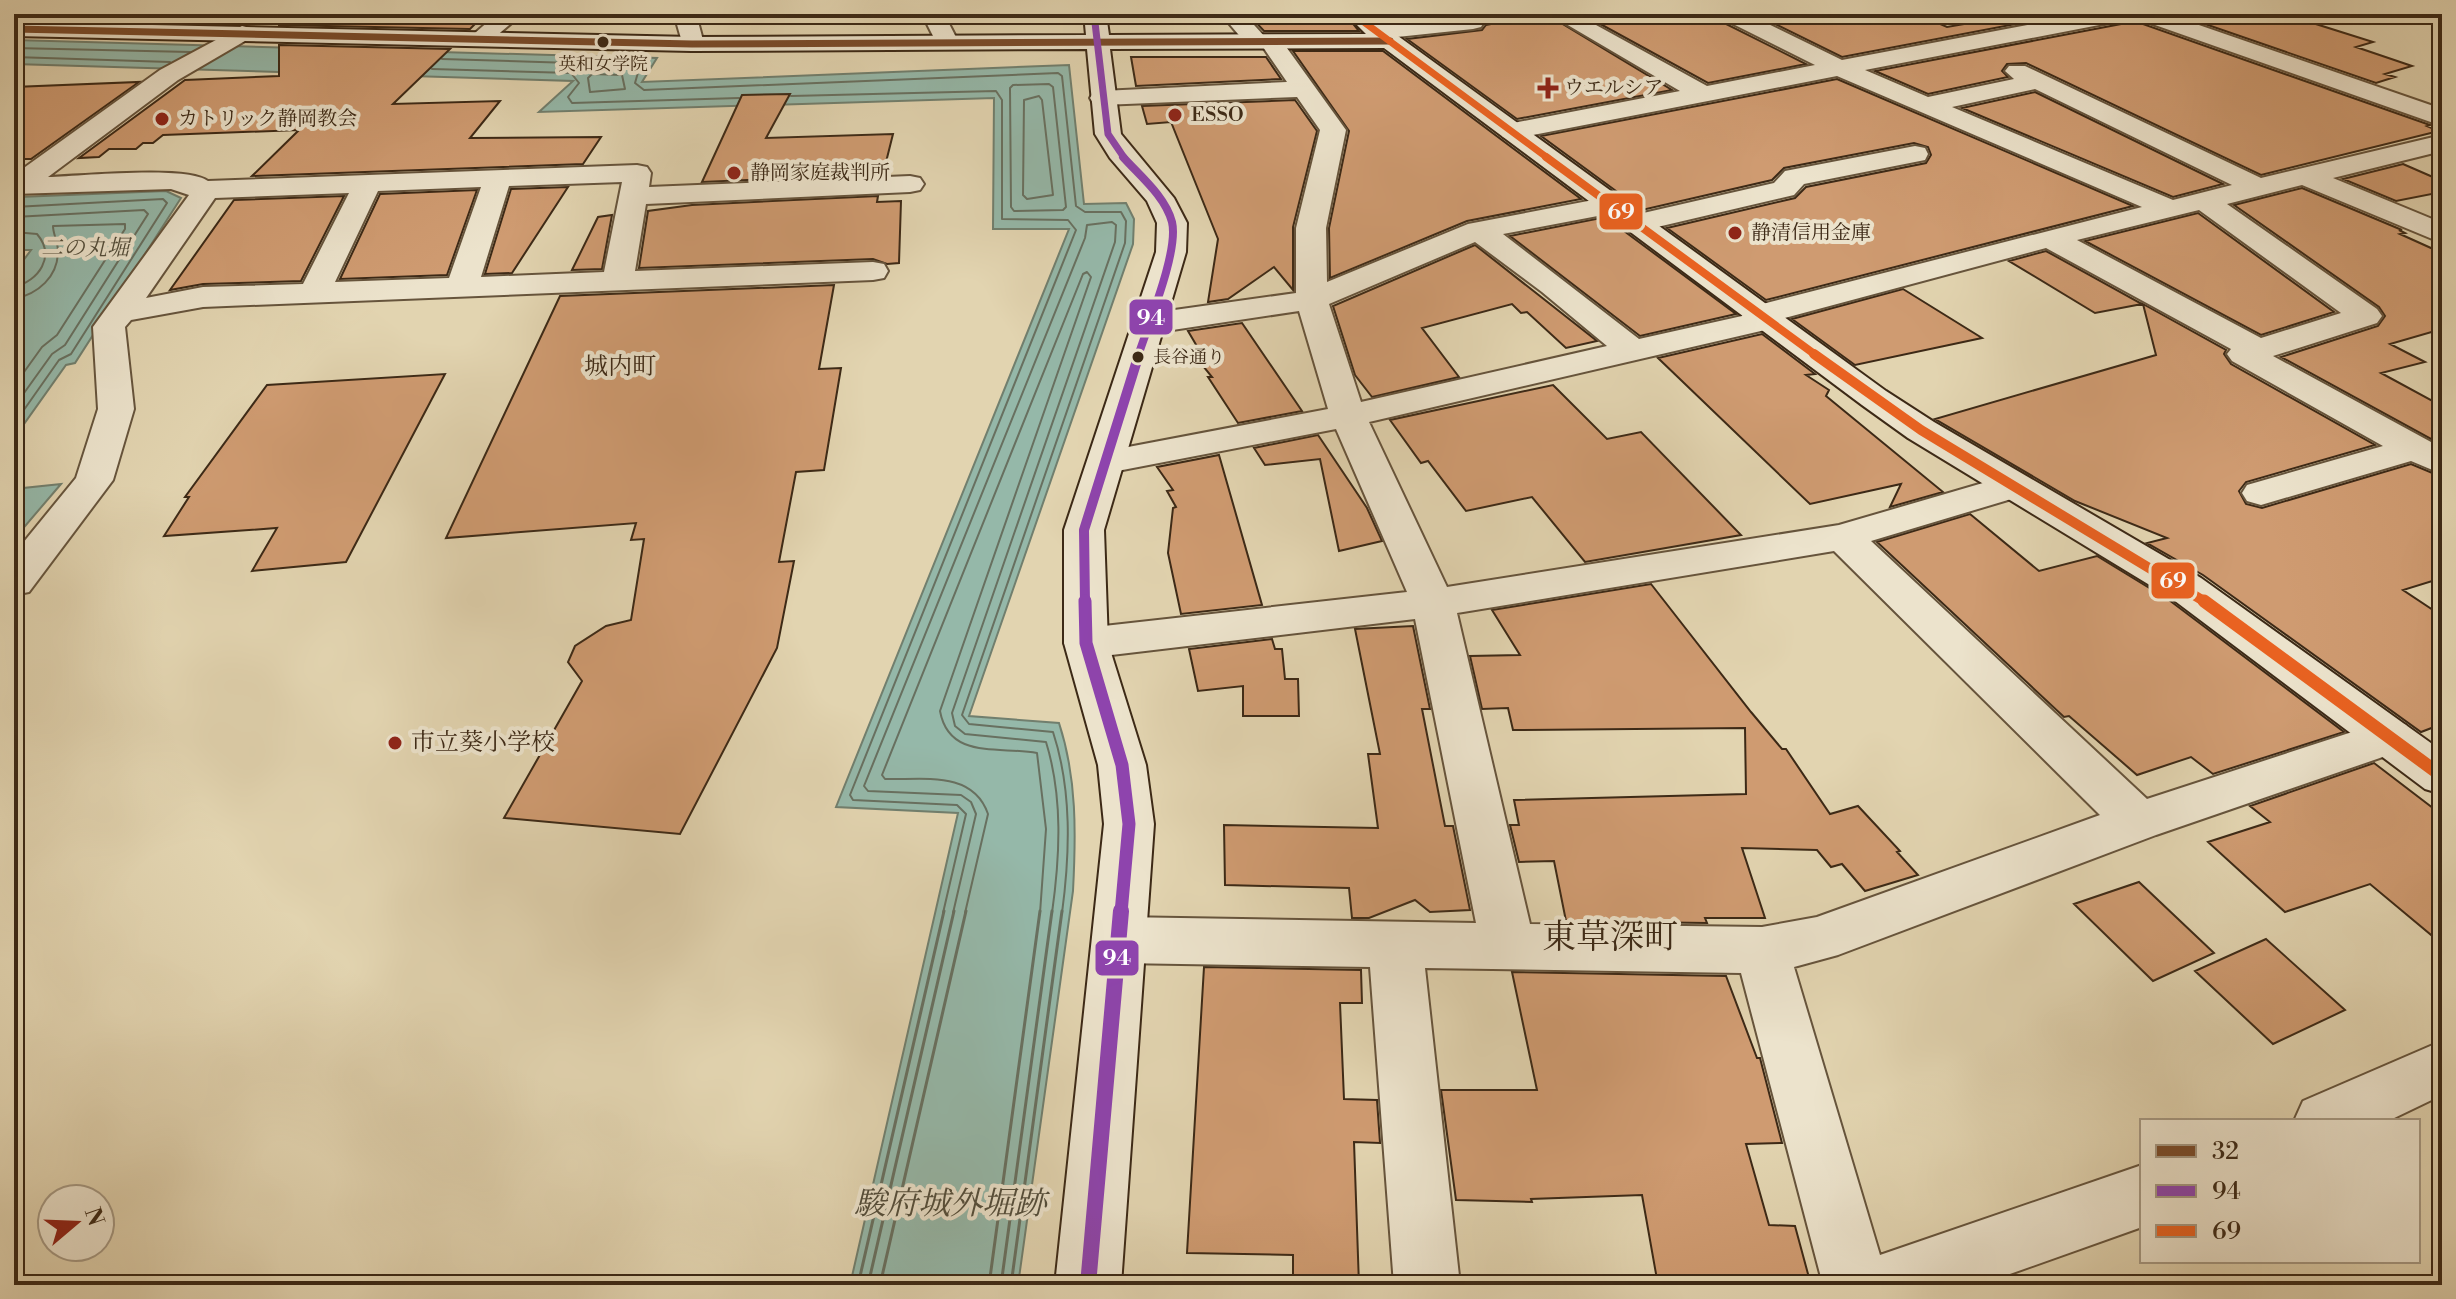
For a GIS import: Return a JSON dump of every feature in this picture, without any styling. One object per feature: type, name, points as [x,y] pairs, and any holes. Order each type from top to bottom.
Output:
[{"type":"street","points":[[186,32],[216,14]]},
{"type":"street","points":[[479,39],[511,14]]},
{"type":"street","points":[[685,14],[692,44]]},
{"type":"street","points":[[933,14],[947,43]]},
{"type":"street","points":[[1232,14],[1264,42],[1333,130],[1311,228],[1312,300],[1348,416],[1433,603],[1508,947]]},
{"type":"street","points":[[14,29],[186,32],[235,38],[692,44],[947,43],[1096,29],[1264,42],[1374,29],[1473,22],[1477,16],[1492,14]]},
{"type":"street","points":[[1560,14],[1703,94]]},
{"type":"street","points":[[1731,14],[1839,68],[2171,209]]},
{"type":"street","points":[[1512,131],[2120,14]]},
{"type":"street","points":[[2146,14],[2442,118]]},
{"type":"street","points":[[1088,1285],[1129,824],[1122,765],[1086,643],[1084,530],[1171,252],[1172,223],[1160,198],[1119,152],[1108,134],[1096,29]]},
{"type":"street","points":[[1374,29],[1762,317],[1921,430],[2186,588],[2422,753]]},
{"type":"street","points":[[15,186],[169,75],[235,38]]},
{"type":"street","points":[[1925,105],[2028,76],[2259,188]]},
{"type":"street","points":[[1102,98],[1302,89]]},
{"type":"street","points":[[1107,462],[1348,416],[1633,351],[2050,238],[2442,143]]},
{"type":"street","points":[[1146,324],[1312,300],[1478,230],[1625,214],[1784,189],[1795,177],[1915,154]]},
{"type":"street","points":[[201,190],[637,173],[618,281]]},
{"type":"street","points":[[462,287],[498,177]]},
{"type":"street","points":[[2307,177],[2442,234]]},
{"type":"street","points":[[14,582],[94,480],[116,409],[109,327],[204,194],[195,184],[171,181],[15,186]]},
{"type":"street","points":[[314,293],[368,183]]},
{"type":"street","points":[[633,196],[910,184]]},
{"type":"street","points":[[2205,201],[2366,316],[2244,354],[2428,456]]},
{"type":"street","points":[[1478,230],[1553,285],[1633,351]]},
{"type":"street","points":[[2050,238],[2256,349]]},
{"type":"street","points":[[120,312],[203,297],[873,271]]},
{"type":"street","points":[[2261,493],[2428,456]]},
{"type":"street","points":[[1086,643],[1433,603],[1843,537],[2014,486]]},
{"type":"street","points":[[1843,537],[2138,821]]},
{"type":"street","points":[[1120,940],[1762,950],[1819,939],[2138,821],[2422,753]]},
{"type":"street","points":[[1395,945],[1427,1285]]},
{"type":"street","points":[[1762,950],[1856,1285]]},
{"type":"street","points":[[2328,1119],[2442,1067]]},
{"type":"street","points":[[1887,1285],[2140,1197]]},
{"type":"water","name":"駿府城外堀跡","points":[[14,40],[657,58],[642,82],[1069,65],[1084,204],[1126,203],[1134,219],[1133,244],[969,716],[1059,723],[1072,785],[1075,827],[1073,891],[1018,1285],[850,1285],[958,813],[836,807],[1069,229],[993,229],[994,98],[539,112],[573,81],[14,64]]},
{"type":"water","name":"二の丸堀","points":[[166,191],[181,198],[75,363],[66,365],[14,438],[14,273],[31,250],[14,250],[14,201],[19,197]]},
{"type":"water","points":[[61,484],[14,539],[14,489]]},
{"type":"building","points":[[279,14],[485,14],[470,29],[279,25]]},
{"type":"building","points":[[1248,14],[1443,14],[1383,21],[1376,17],[1360,17],[1354,25],[1359,31],[1264,31]]},
{"type":"building","points":[[1506,14],[1546,14],[1672,90],[1517,119],[1407,39],[1482,30],[1486,25],[1501,22]]},
{"type":"building","points":[[1582,14],[1717,14],[1722,22],[1806,64],[1708,83]]},
{"type":"building","points":[[1755,14],[1917,14],[1947,27],[2022,14],[2037,20],[1842,57]]},
{"type":"building","points":[[2176,14],[2284,14],[2373,42],[2356,47],[2412,66],[2385,74],[2395,77],[2376,83]]},
{"type":"building","points":[[2133,16],[2137,22],[2430,125],[2427,126],[2439,131],[2261,175],[2026,63],[2007,64],[2002,71],[2008,77],[1928,94],[1875,71],[2121,24]]},
{"type":"building","points":[[279,45],[450,49],[393,104],[500,101],[470,138],[601,137],[583,164],[252,176],[299,130],[163,135],[153,143],[143,143],[136,149],[109,149],[99,157],[79,158],[185,80],[279,76]]},
{"type":"building","points":[[1293,51],[1383,51],[1581,199],[1467,221],[1330,278],[1329,228],[1349,131]]},
{"type":"building","points":[[1131,57],[1266,57],[1281,79],[1136,86]]},
{"type":"building","points":[[1837,79],[2133,206],[1766,300],[1667,228],[1795,198],[1806,187],[1926,163],[1931,155],[1928,147],[1914,143],[1784,168],[1772,180],[1642,210],[1541,136]]},
{"type":"building","points":[[139,82],[31,159],[14,159],[14,87]]},
{"type":"building","points":[[2035,92],[2223,184],[2173,197],[1962,108]]},
{"type":"building","points":[[790,94],[766,138],[893,134],[883,174],[702,182],[742,95]]},
{"type":"building","points":[[1295,100],[1317,131],[1293,227],[1293,290],[1274,267],[1228,299],[1208,302],[1218,239],[1171,122],[1147,124],[1142,106]]},
{"type":"building","points":[[2403,164],[2442,181],[2442,192],[2396,201],[2343,179]]},
{"type":"building","points":[[568,187],[512,273],[485,274],[511,189]]},
{"type":"building","points":[[2302,188],[2402,230],[2399,230],[2405,233],[2400,234],[2442,253],[2442,329],[2390,344],[2425,362],[2381,373],[2442,406],[2442,445],[2281,357],[2378,326],[2385,316],[2379,307],[2234,205]]},
{"type":"building","points":[[477,190],[447,275],[340,279],[380,194]]},
{"type":"building","points":[[344,196],[301,281],[203,284],[170,290],[234,200]]},
{"type":"building","points":[[878,196],[877,202],[901,201],[899,263],[887,264],[873,259],[639,268],[648,211],[692,205]]},
{"type":"building","points":[[2198,213],[2334,312],[2261,335],[2085,241]]},
{"type":"building","points":[[612,215],[602,269],[572,270],[598,217]]},
{"type":"building","points":[[1606,217],[1736,314],[1640,336],[1510,236]]},
{"type":"building","points":[[1475,245],[1597,341],[1566,348],[1527,312],[1521,313],[1512,304],[1422,328],[1459,377],[1372,397],[1355,375],[1333,306]]},
{"type":"building","points":[[2046,251],[2142,304],[2095,313],[2009,261]]},
{"type":"building","points":[[834,285],[819,369],[841,368],[824,470],[796,472],[779,562],[794,561],[777,648],[680,834],[504,818],[582,681],[568,662],[575,646],[606,626],[631,620],[644,539],[631,540],[636,523],[446,538],[560,296]]},
{"type":"building","points":[[1903,289],[1982,338],[1855,365],[1792,319]]},
{"type":"building","points":[[2143,304],[2226,350],[2224,354],[2231,364],[2375,445],[2246,482],[2239,491],[2246,504],[2262,508],[2411,464],[2442,477],[2442,578],[2403,590],[2442,616],[2442,724],[2421,732],[2203,575],[2147,543],[2167,538],[2075,501],[1935,419],[2156,355]]},
{"type":"building","points":[[1242,323],[1302,411],[1238,423],[1208,377],[1212,377],[1203,366],[1208,365],[1188,331]]},
{"type":"building","points":[[1762,334],[1815,374],[1806,375],[1829,390],[1826,396],[1943,492],[1890,507],[1901,484],[1810,504],[1658,358]]},
{"type":"building","points":[[445,374],[346,562],[252,571],[277,528],[164,536],[189,497],[185,497],[267,385]]},
{"type":"building","points":[[1553,385],[1607,439],[1641,432],[1741,535],[1585,562],[1532,497],[1466,511],[1428,461],[1421,463],[1390,420]]},
{"type":"building","points":[[1318,435],[1367,508],[1382,541],[1339,551],[1320,459],[1265,465],[1254,448]]},
{"type":"building","points":[[1219,455],[1262,605],[1181,614],[1168,553],[1173,508],[1176,507],[1167,491],[1173,490],[1157,467]]},
{"type":"building","points":[[1970,514],[2039,571],[2097,556],[2169,600],[2344,732],[2213,774],[2191,757],[2137,775],[2069,716],[2064,717],[1877,542]]},
{"type":"building","points":[[1651,584],[1751,712],[1782,749],[1786,749],[1830,814],[1858,806],[1918,875],[1865,891],[1842,864],[1831,867],[1817,850],[1742,848],[1765,918],[1705,918],[1707,923],[1566,921],[1554,861],[1519,862],[1510,825],[1519,825],[1514,800],[1746,794],[1745,728],[1513,730],[1508,708],[1482,709],[1470,656],[1520,655],[1492,610]]},
{"type":"building","points":[[1413,626],[1430,709],[1422,709],[1445,826],[1453,826],[1470,910],[1430,912],[1415,900],[1369,918],[1352,918],[1349,888],[1225,885],[1224,825],[1378,828],[1368,754],[1380,754],[1355,629]]},
{"type":"building","points":[[1272,639],[1275,649],[1282,649],[1285,679],[1298,679],[1299,716],[1243,716],[1243,686],[1198,691],[1189,649]]},
{"type":"building","points":[[2374,763],[2442,815],[2442,944],[2370,884],[2285,912],[2208,842],[2270,822],[2250,806]]},
{"type":"building","points":[[2139,882],[2214,953],[2153,981],[2074,904]]},
{"type":"building","points":[[2266,939],[2345,1010],[2273,1044],[2195,971]]},
{"type":"building","points":[[1204,967],[1361,970],[1362,1003],[1340,1003],[1344,1099],[1377,1100],[1380,1143],[1354,1142],[1359,1285],[1293,1285],[1293,1255],[1187,1253]]},
{"type":"building","points":[[1512,972],[1726,976],[1757,1058],[1760,1058],[1782,1143],[1746,1144],[1769,1225],[1795,1226],[1811,1285],[1658,1285],[1642,1195],[1531,1199],[1532,1202],[1456,1200],[1441,1090],[1537,1090]]},
{"type":"transit line","name":"94","points":[[1088,1285],[1129,824],[1122,765],[1086,643],[1084,530],[1171,252],[1172,223],[1160,198],[1119,152],[1108,134],[1094,14]]},
{"type":"transit line","name":"69","points":[[1353,14],[1874,398],[1921,430],[2186,588],[2442,776]]},
{"type":"transit line","name":"32","points":[[14,29],[692,44],[1390,41]]},
{"type":"place","name":"英和女学院","points":[[603,42]]},
{"type":"place","name":"ウエルシア","points":[[1548,88]]},
{"type":"place","name":"ESSO","points":[[1175,115]]},
{"type":"place","name":"カトリック静岡教会","points":[[162,119]]},
{"type":"place","name":"静岡家庭裁判所","points":[[734,173]]},
{"type":"place","name":"静清信用金庫","points":[[1735,233]]},
{"type":"place","name":"長谷通り","points":[[1138,357]]},
{"type":"place","name":"市立葵小学校","points":[[395,743]]},
{"type":"district","name":"城内町","points":[[620,367]]},
{"type":"district","name":"東草深町","points":[[1610,938]]}]
